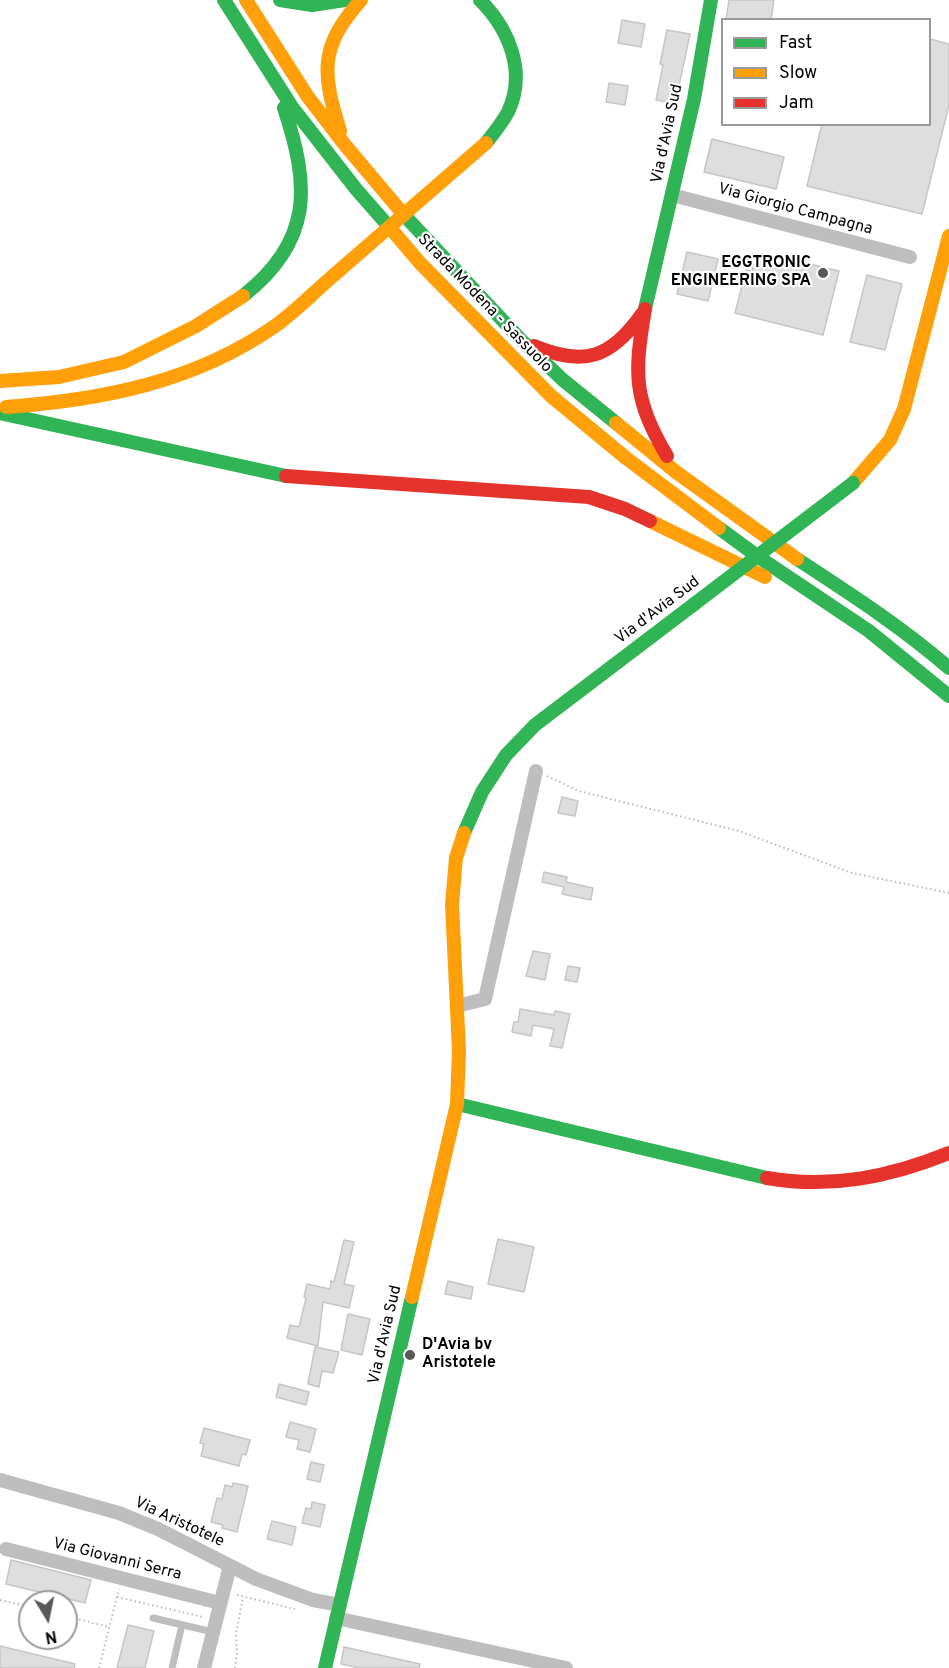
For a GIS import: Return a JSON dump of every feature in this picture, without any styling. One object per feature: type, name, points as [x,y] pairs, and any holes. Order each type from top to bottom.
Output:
[{"type":"main road","name":"Strada Modena - Sassuolo","points":[[224,0],[292,107],[356,189],[413,255],[551,396],[627,458],[782,572],[869,631]]},
{"type":"main road","name":"Strada Modena - Sassuolo","points":[[246,0],[308,97],[345,145],[399,209],[521,340],[563,380],[676,472],[874,610],[949,668]]},
{"type":"main road","points":[[280,0],[312,5],[332,4],[345,0]]},
{"type":"main road","points":[[345,145],[329,91],[327,56],[331,40],[351,10],[361,0]]},
{"type":"main road","points":[[0,407],[59,402],[138,390],[189,373],[234,352],[276,324],[334,275],[486,142],[509,108],[514,79],[514,53],[506,32],[494,13],[480,0]]},
{"type":"main road","name":"Via d'Avia Sud","points":[[676,472],[653,435],[644,415],[638,394],[636,372],[645,309],[694,99],[711,0]]},
{"type":"main road","points":[[0,381],[47,378],[119,363],[202,323],[242,297],[273,267],[289,239],[300,209],[301,171],[295,141],[275,82]]},
{"type":"main road","points":[[945,266],[949,236]]},
{"type":"main road","name":"Via d'Avia Sud","points":[[325,1668],[457,1104],[459,1076],[452,904],[456,858],[466,825],[482,792],[506,754],[535,725],[853,483],[890,440],[904,409],[945,266]]},
{"type":"main road","points":[[521,340],[548,353],[584,359],[602,354],[621,342],[645,309]]},
{"type":"main road","points":[[0,395],[59,402]]},
{"type":"main road","points":[[0,413],[277,475],[589,497],[625,509],[790,588],[869,631],[949,696]]},
{"type":"main road","points":[[457,1104],[788,1181],[821,1183],[889,1174],[949,1153]]},
{"type":"street","name":"Via Giorgio Campagna","points":[[672,195],[910,257]]},
{"type":"street","points":[[457,1006],[485,999],[536,771]]},
{"type":"street","name":"Via Aristotele","points":[[0,1480],[119,1513],[158,1529],[256,1579],[338,1612],[566,1668]]},
{"type":"street","name":"Via Giovanni Serra","points":[[6,1549],[220,1603]]},
{"type":"street","points":[[204,1668],[230,1566]]},
{"type":"lane","points":[[153,1618],[213,1632]]},
{"type":"lane","points":[[172,1668],[182,1625]]},
{"type":"path","points":[[536,771],[579,791],[739,831],[852,873],[949,893]]},
{"type":"path","points":[[99,1668],[121,1578]]},
{"type":"path","points":[[235,1668],[236,1633],[243,1597]]},
{"type":"path","points":[[0,1600],[18,1604]]},
{"type":"path","points":[[78,1619],[109,1627]]},
{"type":"building","points":[[729,0],[774,0],[771,18],[726,18]]},
{"type":"building","points":[[622,20],[645,24],[641,47],[618,43]]},
{"type":"building","points":[[667,30],[690,34],[675,104],[656,100]]},
{"type":"building","points":[[931,39],[949,44],[949,105],[922,214],[807,186],[822,126],[931,126]]},
{"type":"building","points":[[609,83],[628,86],[625,105],[606,102]]},
{"type":"building","points":[[712,139],[784,157],[776,189],[704,172]]},
{"type":"building","points":[[687,252],[718,259],[708,301],[677,294]]},
{"type":"building","points":[[765,259],[790,265],[791,262],[800,264],[801,262],[839,271],[823,335],[735,313],[746,270],[752,271],[754,261],[764,263]]},
{"type":"building","points":[[867,275],[902,284],[885,350],[850,342]]},
{"type":"building","points":[[562,797],[578,801],[575,816],[558,813]]},
{"type":"building","points":[[544,872],[567,877],[566,882],[593,888],[591,900],[562,894],[564,887],[542,882]]},
{"type":"building","points":[[533,951],[550,954],[545,980],[526,976]]},
{"type":"building","points":[[568,966],[580,968],[577,982],[565,980]]},
{"type":"building","points":[[520,1009],[554,1015],[555,1011],[570,1014],[562,1048],[550,1046],[554,1029],[533,1025],[531,1036],[512,1032],[514,1022],[518,1022]]},
{"type":"building","points":[[498,1239],[534,1247],[524,1292],[488,1284]]},
{"type":"building","points":[[344,1240],[354,1242],[344,1284],[354,1286],[349,1308],[323,1302],[318,1346],[287,1338],[290,1325],[299,1327],[307,1284],[330,1289],[331,1281],[334,1282]]},
{"type":"building","points":[[448,1281],[473,1287],[471,1299],[445,1294]]},
{"type":"building","points":[[348,1314],[370,1319],[362,1355],[341,1350]]},
{"type":"building","points":[[315,1347],[339,1352],[333,1373],[322,1371],[319,1387],[308,1384]]},
{"type":"building","points":[[279,1384],[309,1392],[306,1405],[276,1397]]},
{"type":"building","points":[[290,1422],[316,1429],[310,1452],[297,1449],[299,1440],[286,1437]]},
{"type":"building","points":[[204,1428],[250,1440],[246,1455],[242,1454],[239,1466],[201,1456],[204,1444],[200,1443]]},
{"type":"building","points":[[311,1462],[324,1465],[320,1482],[307,1479]]},
{"type":"building","points":[[233,1483],[248,1486],[237,1532],[211,1522],[217,1498],[222,1499],[225,1485],[232,1487]]},
{"type":"building","points":[[312,1502],[325,1505],[320,1527],[302,1523],[306,1508],[311,1509]]},
{"type":"building","points":[[272,1521],[296,1527],[292,1545],[267,1539]]},
{"type":"building","points":[[11,1560],[91,1580],[85,1603],[78,1601],[78,1590],[31,1590],[6,1584]]},
{"type":"building","points":[[128,1625],[154,1631],[145,1668],[117,1668]]},
{"type":"building","points":[[0,1646],[75,1664],[74,1668],[0,1668]]},
{"type":"building","points":[[344,1647],[420,1664],[419,1668],[359,1668],[341,1664]]},
{"type":"traffic: fast","points":[[224,0],[292,107],[356,189],[391,229]]},
{"type":"traffic: fast","points":[[280,0],[312,5],[345,0]]},
{"type":"traffic: fast","points":[[480,0],[507,38],[512,52],[516,82],[508,112],[486,143]]},
{"type":"traffic: fast","points":[[645,309],[694,99],[711,0]]},
{"type":"traffic: fast","points":[[243,296],[266,275],[283,254],[294,233],[300,211],[301,187],[298,163],[293,136],[284,108]]},
{"type":"traffic: fast","points":[[404,215],[521,340],[563,380],[616,423]]},
{"type":"traffic: fast","points":[[0,413],[286,476]]},
{"type":"traffic: fast","points":[[693,605],[853,483]]},
{"type":"traffic: fast","points":[[719,528],[869,631],[949,696]]},
{"type":"traffic: fast","points":[[797,559],[894,624],[949,668]]},
{"type":"traffic: fast","points":[[464,833],[482,792],[506,755],[535,725],[693,605]]},
{"type":"traffic: fast","points":[[457,1104],[767,1178]]},
{"type":"traffic: fast","points":[[325,1668],[412,1297]]},
{"type":"traffic: slow","points":[[246,0],[308,97],[404,215]]},
{"type":"traffic: slow","points":[[340,131],[330,93],[328,61],[337,32],[361,0]]},
{"type":"traffic: slow","points":[[334,275],[486,143]]},
{"type":"traffic: slow","points":[[391,229],[420,263],[551,396],[626,458],[719,528]]},
{"type":"traffic: slow","points":[[853,483],[890,440],[904,409],[949,236]]},
{"type":"traffic: slow","points":[[6,407],[112,393],[146,385],[213,361],[275,326],[334,275]]},
{"type":"traffic: slow","points":[[0,381],[59,377],[124,362],[196,326],[243,296]]},
{"type":"traffic: slow","points":[[616,423],[676,472],[797,559]]},
{"type":"traffic: slow","points":[[650,521],[765,577]]},
{"type":"traffic: slow","points":[[412,1297],[457,1104],[459,1051],[452,904],[456,858],[464,833]]},
{"type":"traffic: jam","points":[[645,309],[639,351],[639,385],[648,418],[667,456]]},
{"type":"traffic: jam","points":[[534,346],[568,356],[582,357],[595,354],[619,341],[642,314]]},
{"type":"traffic: jam","points":[[286,476],[589,497],[625,509],[650,521]]},
{"type":"traffic: jam","points":[[767,1178],[814,1182],[860,1179],[905,1169],[949,1153]]},
{"type":"place","name":"EGGTRONIC ENGINEERING SPA","points":[[823,273]]},
{"type":"place","name":"D'Avia bv Aristotele","points":[[410,1355]]}]
